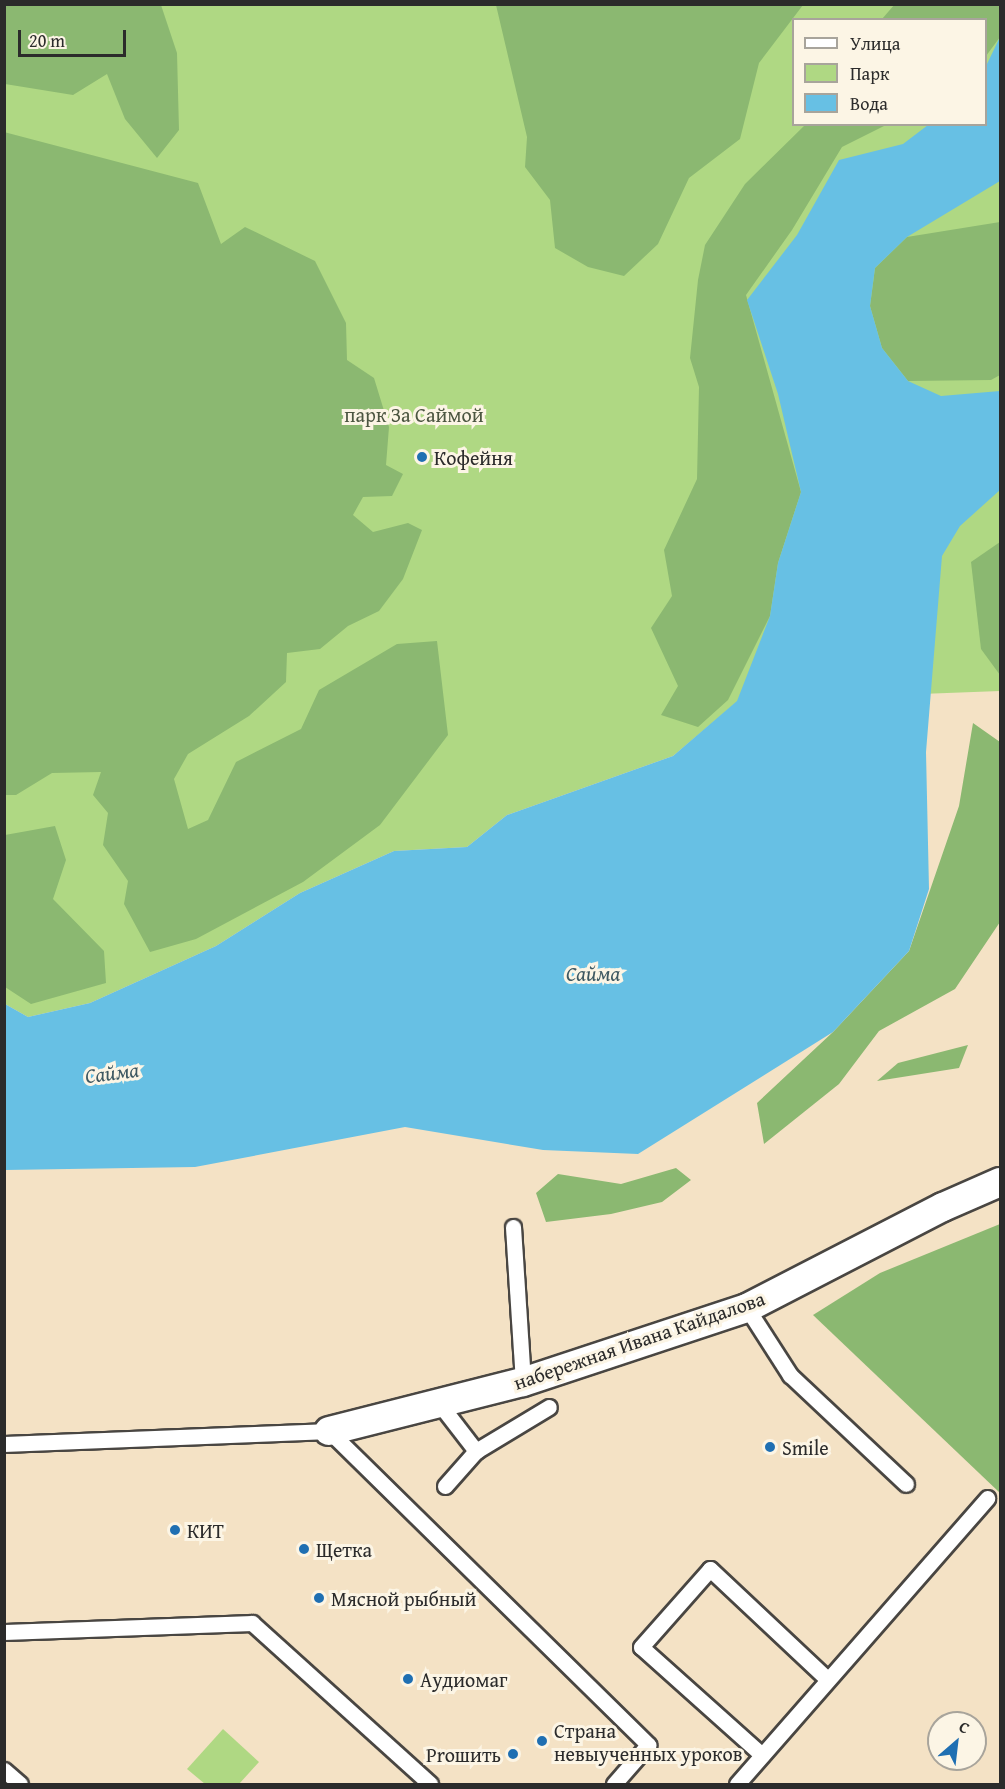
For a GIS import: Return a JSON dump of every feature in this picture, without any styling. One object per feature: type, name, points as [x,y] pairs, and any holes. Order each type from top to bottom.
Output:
[{"type":"street","name":"набережная Ивана Кайдалова","points":[[329,1431],[523,1382],[747,1308],[943,1207],[1000,1182]]},
{"type":"lane","points":[[513,1227],[523,1382]]},
{"type":"lane","points":[[747,1308],[790,1375],[906,1484]]},
{"type":"lane","points":[[439,1403],[476,1451]]},
{"type":"lane","points":[[446,1486],[476,1451],[549,1407]]},
{"type":"lane","points":[[4,1444],[329,1431],[648,1746],[614,1785]]},
{"type":"lane","points":[[737,1785],[987,1498]]},
{"type":"lane","points":[[762,1755],[641,1647],[710,1569],[827,1679]]},
{"type":"lane","points":[[4,1632],[252,1623],[430,1785]]},
{"type":"lane","points":[[4,1770],[20,1785]]},
{"type":"green space","points":[[496,4],[803,5],[759,63],[740,139],[689,178],[658,244],[624,276],[588,267],[555,248],[550,200],[525,167],[527,137]]},
{"type":"green space","points":[[895,4],[1000,5],[1000,37],[987,55],[987,18],[883,18]]},
{"type":"green space","name":"парк За Саймой","points":[[4,5],[1000,5],[1000,691],[738,701],[673,756],[507,815],[467,847],[394,851],[300,893],[216,946],[90,1003],[28,1017],[5,1004]]},
{"type":"green space","points":[[4,5],[161,5],[177,53],[179,130],[157,158],[125,119],[107,74],[73,95],[5,84]]},
{"type":"green space","points":[[804,126],[884,126],[842,147],[792,230],[746,295],[801,492],[778,563],[770,616],[728,700],[698,727],[661,715],[678,686],[651,628],[672,596],[664,550],[697,479],[699,387],[690,358],[698,280],[705,245],[745,184]]},
{"type":"green space","points":[[4,132],[198,183],[221,244],[245,227],[315,261],[346,323],[347,360],[374,378],[389,427],[386,465],[403,474],[392,496],[363,497],[353,515],[373,532],[408,523],[422,530],[403,579],[379,611],[348,626],[320,649],[287,653],[286,682],[249,716],[188,754],[174,779],[188,829],[208,820],[236,762],[301,729],[319,690],[397,644],[437,641],[448,735],[380,825],[303,882],[196,939],[150,952],[124,904],[128,881],[103,845],[108,813],[93,795],[101,772],[52,773],[16,795],[5,795]]},
{"type":"green space","points":[[1000,222],[1000,375],[991,380],[908,381],[882,348],[870,306],[875,268],[907,237]]},
{"type":"green space","points":[[1000,542],[1000,675],[981,649],[971,562]]},
{"type":"green space","points":[[973,723],[1000,742],[1000,922],[955,989],[879,1031],[839,1084],[764,1144],[757,1103],[833,1032],[909,951],[959,806]]},
{"type":"green space","points":[[55,826],[66,860],[53,899],[104,951],[106,983],[31,1004],[5,987],[5,835]]},
{"type":"green space","points":[[968,1045],[959,1068],[877,1081],[898,1063]]},
{"type":"green space","points":[[676,1168],[691,1180],[662,1202],[611,1214],[546,1222],[536,1193],[558,1174],[621,1184]]},
{"type":"green space","points":[[1000,1224],[1000,1493],[813,1315],[880,1273]]},
{"type":"green space","points":[[223,1729],[259,1762],[239,1784],[205,1784],[187,1769]]},
{"type":"water","name":"Сайма","points":[[1000,37],[1000,181],[907,237],[875,268],[870,306],[882,348],[908,381],[941,396],[1000,391],[1000,490],[960,526],[942,556],[926,752],[929,889],[909,951],[833,1032],[638,1154],[543,1150],[405,1127],[195,1167],[5,1170],[5,1004],[28,1017],[90,1003],[216,946],[300,893],[394,851],[467,847],[507,815],[673,756],[737,701],[770,616],[778,563],[801,492],[778,394],[747,300],[797,235],[839,160],[903,144],[927,126],[987,126],[987,64]]},
{"type":"place","name":"Кофейня","points":[[422,457]]},
{"type":"place","name":"Smile","points":[[770,1447]]},
{"type":"place","name":"КИТ","points":[[175,1530]]},
{"type":"place","name":"Щетка","points":[[304,1549]]},
{"type":"place","name":"Мясной рыбный","points":[[319,1598]]},
{"type":"place","name":"Аудиомаг","points":[[408,1679]]},
{"type":"place","name":"Страна невыученных уроков","points":[[542,1741]]},
{"type":"place","name":"Proшить","points":[[513,1754]]}]
